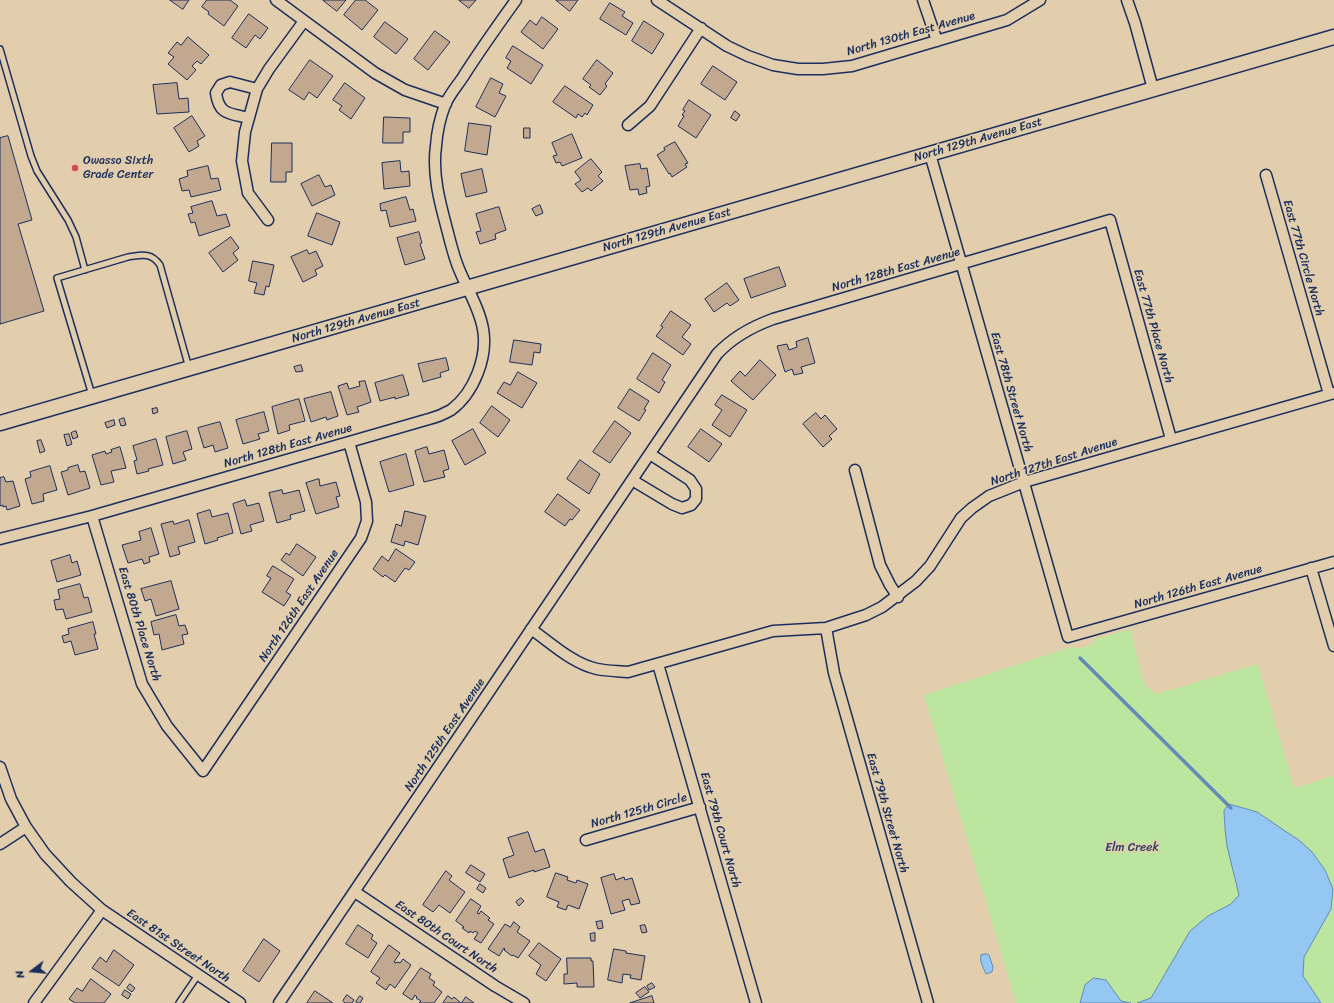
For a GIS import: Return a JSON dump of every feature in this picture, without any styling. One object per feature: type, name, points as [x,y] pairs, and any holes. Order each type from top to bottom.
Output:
[{"type":"main road","name":"North 129th Avenue East","points":[[0,423],[1334,37]]},
{"type":"street","points":[[276,0],[375,73],[405,90],[446,104]]},
{"type":"street","name":"North 128th East Avenue","points":[[0,539],[92,516],[442,415],[462,399],[469,390],[482,360],[484,350],[483,329],[478,312],[456,262],[438,199],[435,147],[446,104],[486,40],[516,0]]},
{"type":"street","name":"North 130th East Avenue","points":[[657,0],[727,46],[748,56],[773,65],[798,69],[823,69],[852,66],[1007,20],[1040,0]]},
{"type":"street","points":[[923,0],[937,41]]},
{"type":"street","points":[[1127,0],[1135,23],[1153,89]]},
{"type":"street","points":[[268,220],[248,193],[242,161],[248,118],[257,89],[269,69],[304,21]]},
{"type":"street","points":[[628,125],[650,106],[701,28]]},
{"type":"street","points":[[248,118],[225,112],[217,105],[216,93],[221,85],[230,82],[257,89]]},
{"type":"street","name":"East 78th Street North","points":[[930,154],[1068,637]]},
{"type":"street","name":"East 77th Circle North","points":[[1266,175],[1332,393]]},
{"type":"street","name":"North 128th East Avenue","points":[[705,372],[717,354],[727,344],[753,326],[1110,220]]},
{"type":"street","name":"East 77th Place North","points":[[1110,220],[1171,439]]},
{"type":"street","name":"North 125th East Avenue","points":[[279,1003],[705,372]]},
{"type":"street","name":"North 127th East Avenue","points":[[531,629],[576,660],[596,669],[628,672],[773,631],[826,628],[866,615],[882,607],[898,596],[916,581],[930,566],[961,518],[989,496],[1024,482],[1332,393]]},
{"type":"street","name":"North 126th East Avenue","points":[[203,771],[363,533],[367,521],[366,502],[349,442]]},
{"type":"street","points":[[632,480],[672,504],[682,508],[691,505],[696,499],[696,489],[690,480],[650,454]]},
{"type":"street","points":[[855,470],[880,565],[890,585],[898,596]]},
{"type":"street","name":"East 80th Place North","points":[[92,516],[142,684],[167,726],[203,771]]},
{"type":"street","name":"North 126th East Avenue","points":[[1068,637],[1334,562]]},
{"type":"street","points":[[1311,568],[1334,646]]},
{"type":"street","name":"East 79th Street North","points":[[826,628],[834,673],[928,1003]]},
{"type":"street","name":"East 79th Court North","points":[[658,664],[756,1003]]},
{"type":"street","name":"East 81st Street North","points":[[0,767],[11,799],[26,827],[46,854],[71,882],[102,910],[240,1003]]},
{"type":"street","name":"North 125th Circle","points":[[586,840],[700,807]]},
{"type":"street","points":[[0,844],[26,827]]},
{"type":"street","name":"East 80th Court North","points":[[355,892],[495,986],[524,1003]]},
{"type":"street","points":[[34,1003],[102,910]]},
{"type":"lane","points":[[0,49],[31,156],[37,170],[68,220],[76,237],[85,270]]},
{"type":"lane","points":[[93,396],[57,278],[85,270],[139,255],[149,256],[156,259],[160,265],[189,369]]},
{"type":"lane","points":[[179,1003],[198,975]]},
{"type":"green space","name":"Elm Creek","points":[[1130,629],[1144,684],[1156,694],[1258,664],[1294,788],[1334,776],[1334,1003],[1016,1003],[924,695],[1071,647],[1081,648],[1090,645],[1096,639]]},
{"type":"water","points":[[1229,804],[1257,812],[1300,841],[1312,852],[1325,870],[1333,889],[1331,909],[1304,957],[1303,976],[1321,1003],[1137,1003],[1151,998],[1190,931],[1208,916],[1231,904],[1239,895],[1227,846],[1225,829],[1224,811]]},
{"type":"water","points":[[981,955],[989,955],[993,967],[992,972],[986,974],[981,963]]},
{"type":"water","points":[[1094,978],[1106,980],[1121,1001],[1131,1003],[1080,1003],[1085,985]]},
{"type":"building","points":[[170,0],[189,0],[183,9]]},
{"type":"building","points":[[207,0],[230,0],[238,6],[224,26],[208,14],[209,12],[202,7]]},
{"type":"building","points":[[323,0],[346,0],[337,11]]},
{"type":"building","points":[[356,0],[365,0],[378,10],[362,30],[344,15]]},
{"type":"building","points":[[459,0],[476,0],[469,8]]},
{"type":"building","points":[[556,0],[578,0],[570,11]]},
{"type":"building","points":[[610,3],[625,12],[622,16],[633,23],[626,35],[600,19]]},
{"type":"building","points":[[249,14],[268,28],[260,39],[255,35],[246,48],[232,38]]},
{"type":"building","points":[[542,17],[558,29],[543,49],[521,32],[530,20],[536,25]]},
{"type":"building","points":[[644,21],[664,34],[652,54],[632,41]]},
{"type":"building","points":[[385,22],[408,39],[396,54],[374,37]]},
{"type":"building","points":[[435,31],[450,42],[428,70],[414,59]]},
{"type":"building","points":[[188,37],[209,55],[201,64],[197,61],[192,66],[196,70],[187,80],[168,64],[174,57],[168,53],[177,42],[181,45]]},
{"type":"building","points":[[513,46],[543,65],[531,84],[507,68],[511,61],[506,58]]},
{"type":"building","points":[[310,60],[333,76],[317,98],[309,92],[304,100],[289,90]]},
{"type":"building","points":[[597,60],[613,73],[605,84],[607,86],[600,95],[589,87],[591,85],[583,79]]},
{"type":"building","points":[[713,66],[737,82],[725,100],[701,84]]},
{"type":"building","points":[[491,78],[503,84],[499,93],[506,96],[495,117],[476,107]]},
{"type":"building","points":[[177,83],[179,99],[188,98],[189,112],[157,114],[153,85]]},
{"type":"building","points":[[345,83],[365,98],[351,119],[339,110],[342,106],[333,100]]},
{"type":"building","points":[[565,86],[593,105],[587,115],[585,113],[582,117],[578,114],[576,118],[553,102]]},
{"type":"building","points":[[689,100],[711,115],[696,138],[678,126],[684,116],[682,115],[685,111],[683,110]]},
{"type":"building","points":[[735,111],[740,115],[736,121],[731,118]]},
{"type":"building","points":[[192,116],[205,136],[197,141],[199,146],[189,152],[174,128]]},
{"type":"building","points":[[384,117],[410,118],[410,132],[403,132],[403,143],[383,143]]},
{"type":"building","points":[[469,123],[491,126],[487,155],[465,151]]},
{"type":"building","points":[[524,128],[530,128],[530,138],[524,138]]},
{"type":"building","points":[[572,134],[582,158],[562,166],[560,162],[556,163],[553,156],[557,155],[552,143]]},
{"type":"building","points":[[8,136],[32,220],[18,224],[44,311],[0,324],[0,138]]},
{"type":"building","points":[[675,142],[688,163],[685,164],[687,167],[672,177],[657,155],[665,150],[664,148]]},
{"type":"building","points":[[272,143],[292,143],[292,172],[286,172],[286,182],[271,182]]},
{"type":"building","points":[[591,159],[602,172],[598,176],[603,181],[591,191],[588,188],[582,192],[575,184],[581,180],[575,172]]},
{"type":"building","points":[[400,161],[401,172],[409,171],[410,186],[384,189],[382,163]]},
{"type":"building","points":[[640,164],[641,169],[647,168],[650,186],[646,187],[647,193],[639,195],[638,189],[630,190],[625,166]]},
{"type":"building","points":[[208,166],[211,179],[218,178],[221,190],[191,197],[189,190],[182,191],[179,179],[188,176],[187,171]]},
{"type":"building","points":[[482,169],[487,192],[466,197],[461,174]]},
{"type":"building","points":[[319,175],[325,187],[331,185],[335,195],[312,206],[301,184]]},
{"type":"building","points":[[406,197],[410,210],[413,209],[416,221],[390,227],[386,210],[381,211],[380,204]]},
{"type":"building","points":[[212,201],[217,216],[226,214],[230,226],[199,236],[195,222],[191,223],[188,214],[193,213],[191,207]]},
{"type":"building","points":[[540,205],[543,213],[536,216],[532,209]]},
{"type":"building","points":[[499,207],[506,230],[495,234],[496,239],[480,244],[476,232],[481,231],[476,214]]},
{"type":"building","points":[[317,213],[340,222],[332,245],[308,236]]},
{"type":"building","points":[[419,232],[422,243],[420,244],[425,259],[405,265],[397,238]]},
{"type":"building","points":[[231,237],[239,248],[233,253],[238,260],[223,272],[209,253]]},
{"type":"building","points":[[307,250],[309,254],[316,251],[323,266],[315,270],[317,275],[303,282],[291,257]]},
{"type":"building","points":[[253,261],[274,265],[269,287],[266,286],[264,295],[254,293],[257,283],[249,281]]},
{"type":"building","points":[[779,267],[786,286],[751,298],[744,279]]},
{"type":"building","points":[[727,283],[739,300],[730,306],[727,303],[714,312],[705,299]]},
{"type":"building","points":[[671,311],[691,325],[682,337],[691,344],[683,355],[656,336],[663,327],[661,326]]},
{"type":"building","points":[[808,338],[815,363],[801,367],[803,373],[794,375],[792,369],[785,372],[777,346],[787,344],[789,350],[797,347],[796,342]]},
{"type":"building","points":[[514,340],[541,344],[540,353],[534,352],[532,365],[510,362]]},
{"type":"building","points":[[653,353],[671,365],[662,380],[665,382],[659,393],[637,379]]},
{"type":"building","points":[[446,358],[449,370],[440,373],[441,377],[423,382],[418,364]]},
{"type":"building","points":[[760,360],[776,375],[753,400],[731,381],[740,371],[745,376]]},
{"type":"building","points":[[301,365],[303,371],[296,372],[294,367]]},
{"type":"building","points":[[518,372],[537,383],[522,408],[497,393],[504,382],[510,385]]},
{"type":"building","points":[[403,375],[409,395],[380,401],[375,383]]},
{"type":"building","points":[[365,381],[371,402],[357,407],[359,412],[347,415],[338,386],[347,383],[349,389],[360,386],[359,382]]},
{"type":"building","points":[[630,389],[649,401],[644,409],[646,410],[639,421],[618,408]]},
{"type":"building","points":[[331,392],[338,416],[327,420],[326,417],[311,422],[304,399]]},
{"type":"building","points":[[722,395],[747,410],[730,437],[712,425],[722,410],[715,405]]},
{"type":"building","points":[[299,399],[305,421],[289,425],[290,430],[278,434],[272,407]]},
{"type":"building","points":[[492,406],[510,420],[498,437],[480,423]]},
{"type":"building","points":[[157,408],[158,412],[153,414],[152,409]]},
{"type":"building","points":[[264,412],[269,431],[258,434],[260,439],[243,444],[236,420]]},
{"type":"building","points":[[816,413],[821,419],[825,415],[837,429],[829,436],[832,439],[823,447],[803,424]]},
{"type":"building","points":[[124,418],[126,425],[121,426],[119,420]]},
{"type":"building","points":[[114,420],[115,425],[107,428],[105,423]]},
{"type":"building","points":[[615,421],[631,433],[610,463],[593,452]]},
{"type":"building","points":[[220,422],[228,448],[215,452],[213,445],[204,448],[198,428]]},
{"type":"building","points":[[473,429],[486,453],[465,465],[452,441]]},
{"type":"building","points":[[701,429],[722,444],[709,462],[688,447]]},
{"type":"building","points":[[76,431],[78,437],[73,439],[71,433]]},
{"type":"building","points":[[187,431],[192,449],[183,452],[186,460],[173,464],[166,437]]},
{"type":"building","points":[[69,434],[72,444],[67,446],[64,435]]},
{"type":"building","points":[[156,439],[163,465],[137,474],[134,461],[137,460],[133,446]]},
{"type":"building","points":[[41,440],[45,451],[40,453],[37,441]]},
{"type":"building","points":[[120,447],[126,468],[111,471],[114,482],[101,485],[92,455],[105,451],[106,454],[112,452],[111,450]]},
{"type":"building","points":[[427,447],[429,454],[444,450],[449,469],[443,471],[445,477],[424,482],[415,451]]},
{"type":"building","points":[[406,454],[414,485],[389,492],[380,462]]},
{"type":"building","points":[[580,460],[600,474],[589,494],[567,479]]},
{"type":"building","points":[[78,465],[80,472],[85,471],[90,488],[68,495],[61,472]]},
{"type":"building","points":[[50,466],[57,490],[43,494],[44,501],[32,504],[25,479],[31,477],[30,472]]},
{"type":"building","points":[[4,477],[6,482],[13,481],[20,506],[7,510],[6,506],[0,506],[0,478]]},
{"type":"building","points":[[319,479],[320,486],[336,482],[340,496],[336,497],[339,507],[316,514],[306,483]]},
{"type":"building","points":[[282,490],[283,494],[299,490],[305,511],[290,515],[291,519],[277,523],[269,493]]},
{"type":"building","points":[[558,494],[580,510],[565,526],[545,512]]},
{"type":"building","points":[[245,500],[247,506],[259,503],[264,521],[250,525],[252,531],[241,534],[233,504]]},
{"type":"building","points":[[210,510],[212,517],[228,513],[233,533],[205,544],[197,514]]},
{"type":"building","points":[[405,511],[426,516],[418,545],[405,541],[404,546],[391,542],[396,524],[401,526]]},
{"type":"building","points":[[189,520],[195,542],[178,547],[180,554],[170,557],[161,524],[173,521],[174,524]]},
{"type":"building","points":[[151,528],[159,554],[149,557],[150,562],[144,564],[142,559],[128,563],[122,545],[141,540],[139,532]]},
{"type":"building","points":[[297,544],[316,557],[303,576],[281,560],[286,553],[289,555]]},
{"type":"building","points":[[396,549],[415,562],[409,570],[405,568],[395,582],[385,575],[383,577],[373,569],[382,556],[388,561]]},
{"type":"building","points":[[70,555],[72,563],[77,561],[81,575],[57,582],[51,561]]},
{"type":"building","points":[[273,566],[294,579],[286,592],[291,595],[284,606],[262,592],[271,578],[267,576]]},
{"type":"building","points":[[171,581],[179,609],[156,616],[151,599],[145,601],[141,589]]},
{"type":"building","points":[[80,584],[84,598],[88,597],[92,612],[66,619],[63,609],[56,610],[54,600],[60,599],[58,590]]},
{"type":"building","points":[[176,615],[179,626],[185,625],[188,634],[182,635],[184,644],[162,650],[159,634],[154,635],[151,622]]},
{"type":"building","points":[[93,622],[96,634],[94,634],[98,649],[75,655],[71,641],[64,643],[62,636],[69,634],[68,629]]},
{"type":"building","points":[[528,832],[535,852],[544,849],[550,867],[534,872],[534,870],[509,878],[503,859],[514,855],[508,838]]},
{"type":"building","points":[[471,865],[485,874],[480,882],[466,873]]},
{"type":"building","points":[[446,871],[452,876],[449,880],[465,892],[450,913],[439,905],[433,912],[423,905]]},
{"type":"building","points":[[556,873],[568,877],[567,880],[576,883],[577,880],[588,884],[579,909],[568,905],[566,910],[557,907],[559,902],[547,897]]},
{"type":"building","points":[[614,874],[616,880],[624,877],[625,880],[632,878],[640,903],[631,905],[629,899],[622,901],[625,910],[611,914],[601,878]]},
{"type":"building","points":[[480,884],[486,888],[483,893],[477,889]]},
{"type":"building","points":[[521,898],[524,901],[519,906],[516,902]]},
{"type":"building","points":[[471,899],[481,906],[477,913],[479,914],[481,911],[490,918],[488,920],[494,924],[481,943],[474,939],[478,933],[475,931],[473,933],[470,931],[469,933],[456,921]]},
{"type":"building","points":[[602,921],[603,928],[598,929],[596,922]]},
{"type":"building","points":[[514,922],[520,927],[517,932],[530,941],[518,958],[513,955],[512,956],[504,950],[504,948],[499,956],[488,949],[505,924],[510,927]]},
{"type":"building","points":[[358,925],[373,935],[371,939],[377,943],[368,958],[346,944]]},
{"type":"building","points":[[645,925],[647,932],[642,933],[640,926]]},
{"type":"building","points":[[595,933],[595,941],[591,941],[590,934]]},
{"type":"building","points":[[264,939],[280,951],[259,982],[243,971]]},
{"type":"building","points":[[539,943],[561,959],[546,981],[536,974],[541,965],[529,956]]},
{"type":"building","points":[[389,945],[400,953],[394,962],[400,963],[403,959],[411,965],[395,988],[390,984],[386,990],[376,983],[380,978],[371,972]]},
{"type":"building","points":[[614,949],[626,951],[626,953],[645,956],[641,980],[630,978],[631,975],[623,974],[622,983],[608,980]]},
{"type":"building","points":[[114,950],[134,965],[119,986],[92,968],[100,957],[106,962]]},
{"type":"building","points":[[567,958],[591,958],[591,961],[593,961],[594,987],[577,987],[577,983],[564,984],[564,974],[567,974]]},
{"type":"building","points":[[421,968],[431,974],[429,978],[435,982],[433,985],[442,992],[434,1003],[419,1003],[421,1001],[416,998],[417,997],[415,995],[412,1000],[403,994]]},
{"type":"building","points":[[91,979],[111,994],[104,1003],[75,1003],[69,999],[77,988],[82,991]]},
{"type":"building","points":[[652,983],[655,987],[649,990],[647,986]]},
{"type":"building","points":[[130,984],[135,988],[132,992],[127,988]]},
{"type":"building","points":[[645,987],[649,992],[640,998],[636,993]]},
{"type":"building","points":[[125,990],[131,994],[128,999],[122,995]]},
{"type":"building","points":[[315,991],[333,1003],[307,1003]]},
{"type":"building","points":[[347,995],[354,1000],[352,1003],[345,1003],[343,1001]]},
{"type":"building","points":[[360,996],[363,998],[360,1003],[358,1003],[356,1002]]},
{"type":"building","points":[[448,996],[452,999],[454,997],[461,1003],[443,1003]]},
{"type":"building","points":[[652,996],[654,1003],[630,1003]]},
{"type":"building","points":[[466,997],[474,1003],[462,1003]]},
{"type":"waterway","points":[[1080,658],[1231,808]]},
{"type":"place","name":"Owasso Sixth Grade Center","points":[[75,168]]}]
